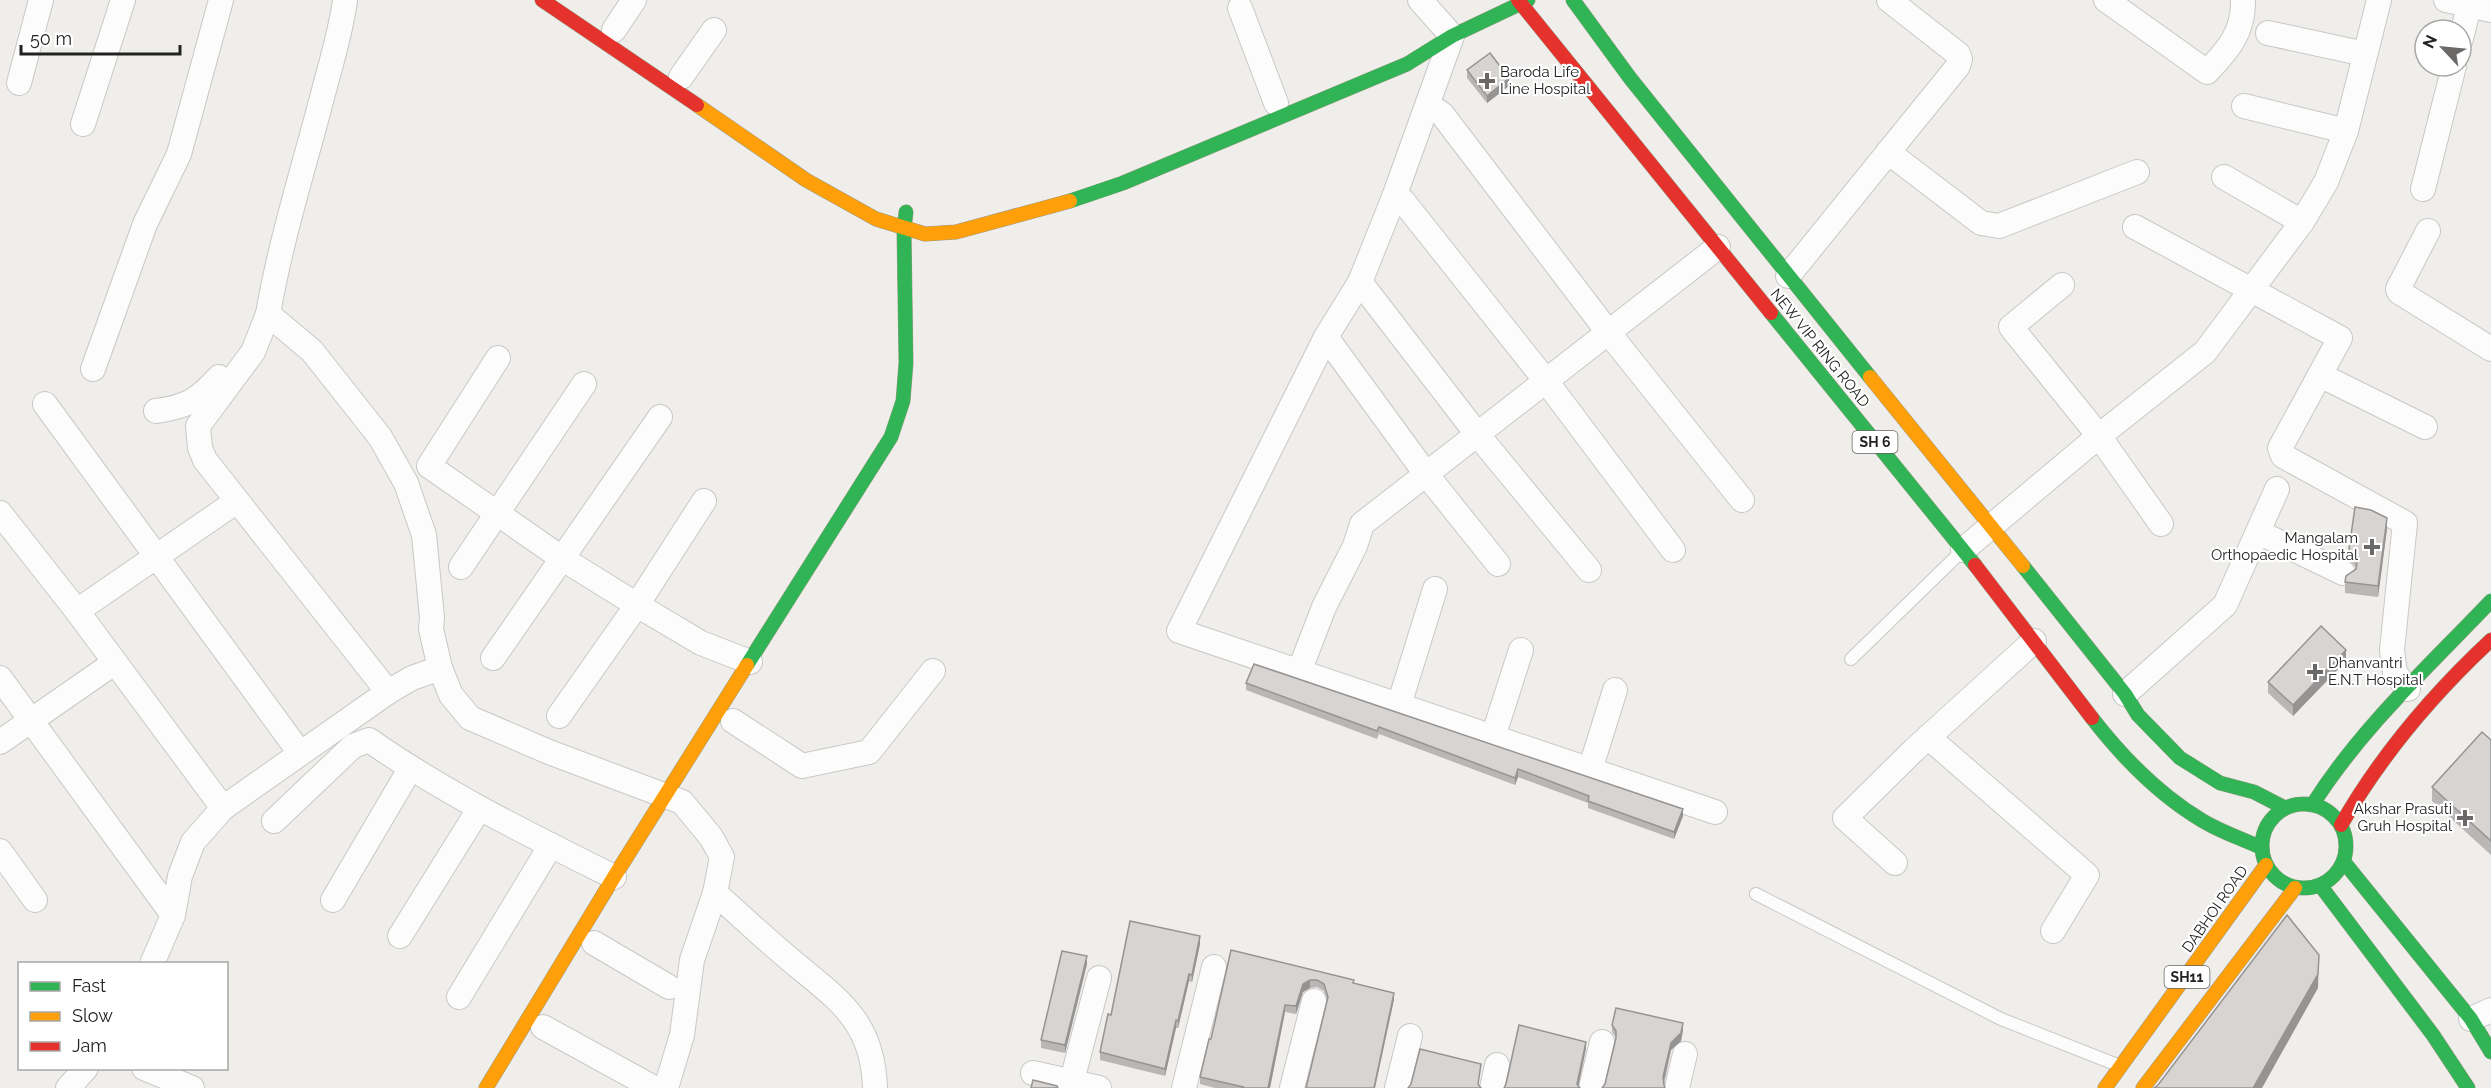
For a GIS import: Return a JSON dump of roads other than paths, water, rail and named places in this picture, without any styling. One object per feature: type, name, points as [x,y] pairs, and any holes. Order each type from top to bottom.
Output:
[{"type":"main road","points":[[542,0],[806,180],[876,219],[925,240],[1047,209],[1123,183],[1407,64],[1452,36],[1522,1]]},
{"type":"main road","name":"NEW VIP RING ROAD","points":[[1573,0],[1630,78],[2125,694],[2138,715],[2180,759],[2220,783],[2254,792],[2285,807]]},
{"type":"main road","name":"NEW VIP RING ROAD","points":[[1522,1],[1963,550],[2114,746],[2161,793],[2204,822],[2262,848]]},
{"type":"main road","points":[[1401,50],[1452,36]]},
{"type":"main road","points":[[486,1088],[614,878],[678,800],[750,662],[891,437],[903,401],[906,363],[904,230],[901,210],[922,215],[925,240]]},
{"type":"main road","points":[[2313,804],[2332,774],[2369,728],[2491,601]]},
{"type":"main road","points":[[2341,825],[2362,785],[2381,758],[2427,704],[2490,644]]},
{"type":"main road","points":[[2299,803],[2324,808],[2341,825],[2346,836],[2344,862],[2337,873],[2315,887],[2295,888],[2278,880],[2266,865],[2262,848],[2266,827],[2274,816],[2285,807],[2299,803]]},
{"type":"main road","points":[[2344,862],[2481,1014],[2491,1053]]},
{"type":"main road","name":"DABHOI ROAD","points":[[2105,1088],[2266,865]]},
{"type":"main road","points":[[2320,885],[2433,1035],[2468,1088]]},
{"type":"main road","name":"SH11","points":[[2143,1088],[2269,918],[2295,888]]},
{"type":"street","points":[[19,83],[41,0]]},
{"type":"street","points":[[83,124],[123,0]]},
{"type":"street","points":[[93,369],[145,224],[179,154],[220,0]]},
{"type":"street","points":[[345,0],[329,71],[277,262],[268,314],[253,352],[198,426],[200,448],[205,460],[388,692]]},
{"type":"street","points":[[614,31],[634,0]]},
{"type":"street","points":[[1420,0],[1452,36],[1394,197],[1360,282],[1326,337],[1179,631],[1715,812]]},
{"type":"street","points":[[1788,276],[1958,66],[1960,59],[1958,54],[1889,0]]},
{"type":"street","points":[[2106,0],[2207,72],[2231,47],[2243,16],[2243,0]]},
{"type":"street","points":[[1963,550],[2099,436],[2205,352],[2302,222],[2326,182],[2346,130],[2379,0]]},
{"type":"street","points":[[2446,0],[2480,8]]},
{"type":"street","points":[[1240,8],[1276,103]]},
{"type":"street","points":[[681,77],[714,30]]},
{"type":"street","points":[[2268,33],[2365,54]]},
{"type":"street","points":[[2423,189],[2451,78]]},
{"type":"street","points":[[1428,105],[1442,114],[1608,332],[1742,500]]},
{"type":"street","points":[[2244,106],[2346,130]]},
{"type":"street","points":[[1888,152],[1981,223],[1991,226],[1999,226],[2137,172]]},
{"type":"street","points":[[2224,177],[2302,222]]},
{"type":"street","points":[[1394,197],[1403,201],[1546,381],[1673,550]]},
{"type":"street","points":[[2135,227],[2340,338],[2280,448],[2283,456],[2405,523],[2392,650],[2395,673],[2408,689]]},
{"type":"street","points":[[2428,231],[2399,291],[2491,349]]},
{"type":"street","points":[[1299,672],[1324,607],[1355,546],[1362,524],[1718,247]]},
{"type":"street","points":[[1360,282],[1477,434],[1589,570]]},
{"type":"street","points":[[2062,285],[2011,327],[2099,436],[2162,524]]},
{"type":"street","points":[[156,411],[179,408],[194,401],[208,389],[268,314]]},
{"type":"street","points":[[268,314],[312,351],[380,437],[406,483],[424,535],[432,617],[431,629],[440,668],[451,696],[470,718],[549,752],[678,800],[711,837],[722,857],[715,893],[692,960],[682,1035],[666,1088]]},
{"type":"street","points":[[1326,337],[1426,474],[1498,564]]},
{"type":"street","points":[[498,358],[429,466],[563,559],[637,605],[701,643],[750,662]]},
{"type":"street","points":[[2320,375],[2425,427]]},
{"type":"street","points":[[461,567],[584,384]]},
{"type":"street","points":[[45,404],[300,753]]},
{"type":"street","points":[[493,658],[660,417]]},
{"type":"street","points":[[2125,694],[2225,605],[2277,489]]},
{"type":"street","points":[[77,611],[237,501]]},
{"type":"street","points":[[560,716],[637,605],[704,501]]},
{"type":"street","points":[[0,513],[77,611],[223,808]]},
{"type":"street","points":[[2258,532],[2343,573]]},
{"type":"street","points":[[1399,705],[1435,589]]},
{"type":"street","points":[[1895,863],[1845,818],[1928,737],[2034,641]]},
{"type":"street","points":[[1493,737],[1521,650]]},
{"type":"street","points":[[0,742],[114,663]]},
{"type":"street","points":[[152,962],[173,915],[180,876],[193,842],[223,808],[388,692],[412,678],[440,668]]},
{"type":"street","points":[[733,721],[802,766],[868,752],[933,671]]},
{"type":"street","points":[[0,678],[173,915]]},
{"type":"street","points":[[1590,770],[1615,690]]},
{"type":"street","points":[[1928,737],[2087,875],[2053,931]]},
{"type":"street","points":[[274,821],[353,746],[369,740],[410,769],[479,809],[614,878]]},
{"type":"street","points":[[333,900],[410,769]]},
{"type":"street","points":[[400,936],[479,809]]},
{"type":"street","points":[[459,997],[551,845]]},
{"type":"street","points":[[0,851],[35,900]]},
{"type":"street","points":[[715,893],[842,1002],[859,1025],[873,1058],[875,1088]]},
{"type":"street","points":[[594,943],[669,987]]},
{"type":"street","points":[[1184,1088],[1214,967]]},
{"type":"street","points":[[1071,1085],[1099,978]]},
{"type":"street","points":[[1292,1088],[1314,1001]]},
{"type":"street","points":[[542,1028],[654,1088]]},
{"type":"street","points":[[1397,1088],[1410,1036]]},
{"type":"street","points":[[1591,1088],[1602,1042]]},
{"type":"street","points":[[1677,1088],[1685,1054]]},
{"type":"street","points":[[68,1088],[84,1070]]},
{"type":"street","points":[[149,1070],[192,1088]]},
{"type":"street","points":[[1034,1073],[1071,1085],[1099,1088]]},
{"type":"lane","points":[[1851,659],[1963,550]]},
{"type":"lane","points":[[1756,894],[2001,1019],[2121,1066]]},
{"type":"place","name":"Baroda Life Line Hospital","points":[[1487,81]]},
{"type":"place","name":"Mangalam Orthopaedic Hospital","points":[[2372,547]]},
{"type":"place","name":"Dhanvantri E.N.T Hospital","points":[[2315,672]]},
{"type":"place","name":"Akshar Prasuti Gruh Hospital","points":[[2465,818]]}]
